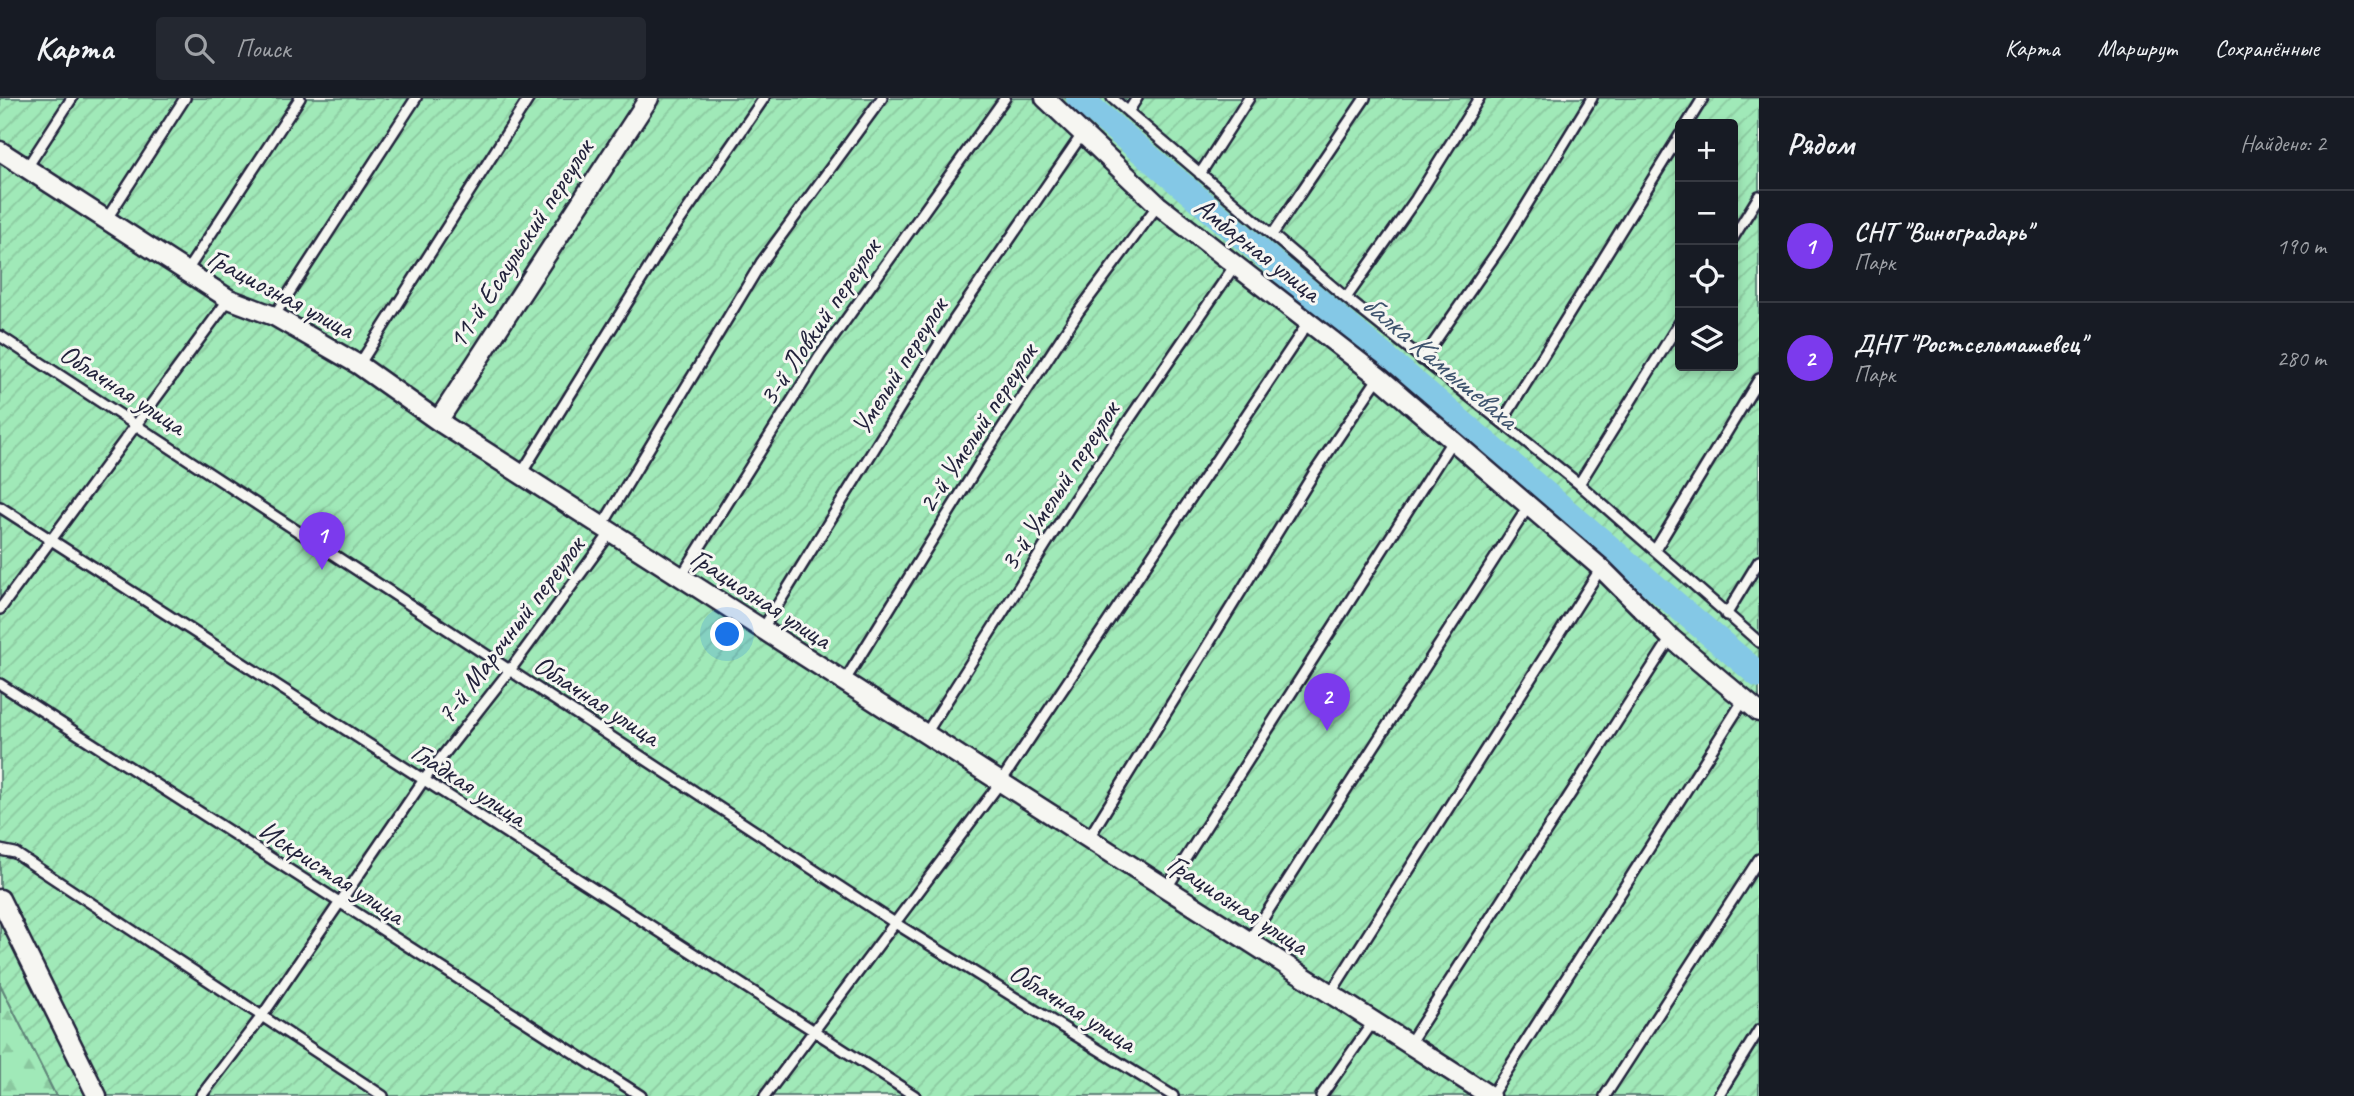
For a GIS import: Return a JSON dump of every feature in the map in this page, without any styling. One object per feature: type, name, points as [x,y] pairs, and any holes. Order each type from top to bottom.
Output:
[{"type":"street","name":"11-й Есаульский переулок","points":[[438,421],[649,98]]},
{"type":"street","name":"Амбарная улица","points":[[1045,98],[1158,205],[1379,377],[1601,568],[1671,638],[1759,712]]},
{"type":"street","name":"Грациозная улица","points":[[0,152],[229,299],[274,316],[359,365],[438,421],[1491,1096]]},
{"type":"street","points":[[0,899],[96,1096]]},
{"type":"lane","points":[[26,169],[72,98]]},
{"type":"lane","points":[[106,220],[185,98]]},
{"type":"lane","points":[[186,272],[300,98]]},
{"type":"lane","points":[[274,316],[416,98]]},
{"type":"lane","points":[[359,365],[529,98]]},
{"type":"lane","points":[[521,474],[663,245],[764,98]]},
{"type":"lane","name":"7-й Марочный переулок","points":[[201,1096],[262,1016],[422,781],[510,670],[606,529],[761,263],[882,98]]},
{"type":"lane","name":"3-й Ловкий переулок","points":[[681,577],[820,356],[1005,98]]},
{"type":"lane","points":[[1112,98],[1346,298],[1579,484],[1759,642]]},
{"type":"lane","points":[[1128,112],[1137,98]]},
{"type":"lane","points":[[1200,174],[1249,98]]},
{"type":"lane","points":[[1272,235],[1365,98]]},
{"type":"lane","points":[[1346,298],[1416,199],[1479,98]]},
{"type":"lane","points":[[1422,360],[1504,242],[1591,98]]},
{"type":"lane","points":[[1690,119],[1703,98]]},
{"type":"lane","name":"Умелый переулок","points":[[762,630],[954,320],[1083,133]]},
{"type":"lane","points":[[1502,422],[1675,143]]},
{"type":"lane","points":[[1738,230],[1759,196]]},
{"type":"lane","name":"2-й Умелый переулок","points":[[844,682],[1056,345],[1158,205]]},
{"type":"lane","name":"3-й Умелый переулок","points":[[925,735],[1074,499],[1235,265]]},
{"type":"lane","points":[[0,609],[138,426],[229,299]]},
{"type":"lane","points":[[765,1096],[1000,783],[1308,323]]},
{"type":"lane","points":[[1579,484],[1675,330]]},
{"type":"lane","name":"Облачная улица","points":[[0,336],[895,923],[1174,1096]]},
{"type":"lane","points":[[1088,839],[1314,473],[1379,377]]},
{"type":"lane","points":[[1655,550],[1759,379]]},
{"type":"lane","points":[[1166,889],[1452,441]]},
{"type":"lane","points":[[1248,942],[1528,507]]},
{"type":"lane","name":"Гладкая улица","points":[[0,508],[915,1096]]},
{"type":"lane","points":[[1726,615],[1759,561]]},
{"type":"lane","points":[[1330,994],[1601,568]]},
{"type":"lane","points":[[1409,1044],[1671,638]]},
{"type":"lane","name":"Искристая улица","points":[[0,684],[641,1096]]},
{"type":"lane","points":[[1491,1096],[1743,701]]},
{"type":"lane","points":[[0,850],[15,853],[383,1096]]},
{"type":"lane","points":[[1605,1096],[1759,859]]},
{"type":"lane","points":[[1321,1096],[1373,1022]]},
{"type":"lane","points":[[1718,1096],[1759,1030]]},
{"type":"green space","points":[[0,98],[1759,98],[1759,1096],[56,1096],[0,984]]},
{"type":"green space","points":[[0,984],[56,1096],[0,1096]]},
{"type":"waterway","name":"балка Камышеваха","points":[[1079,98],[1759,675]]},
{"type":"place","name":"СНТ \"Виноградарь\"","points":[[322,570]]},
{"type":"place","name":"ДНТ \"Ростсельмашевец\"","points":[[1327,731]]}]
